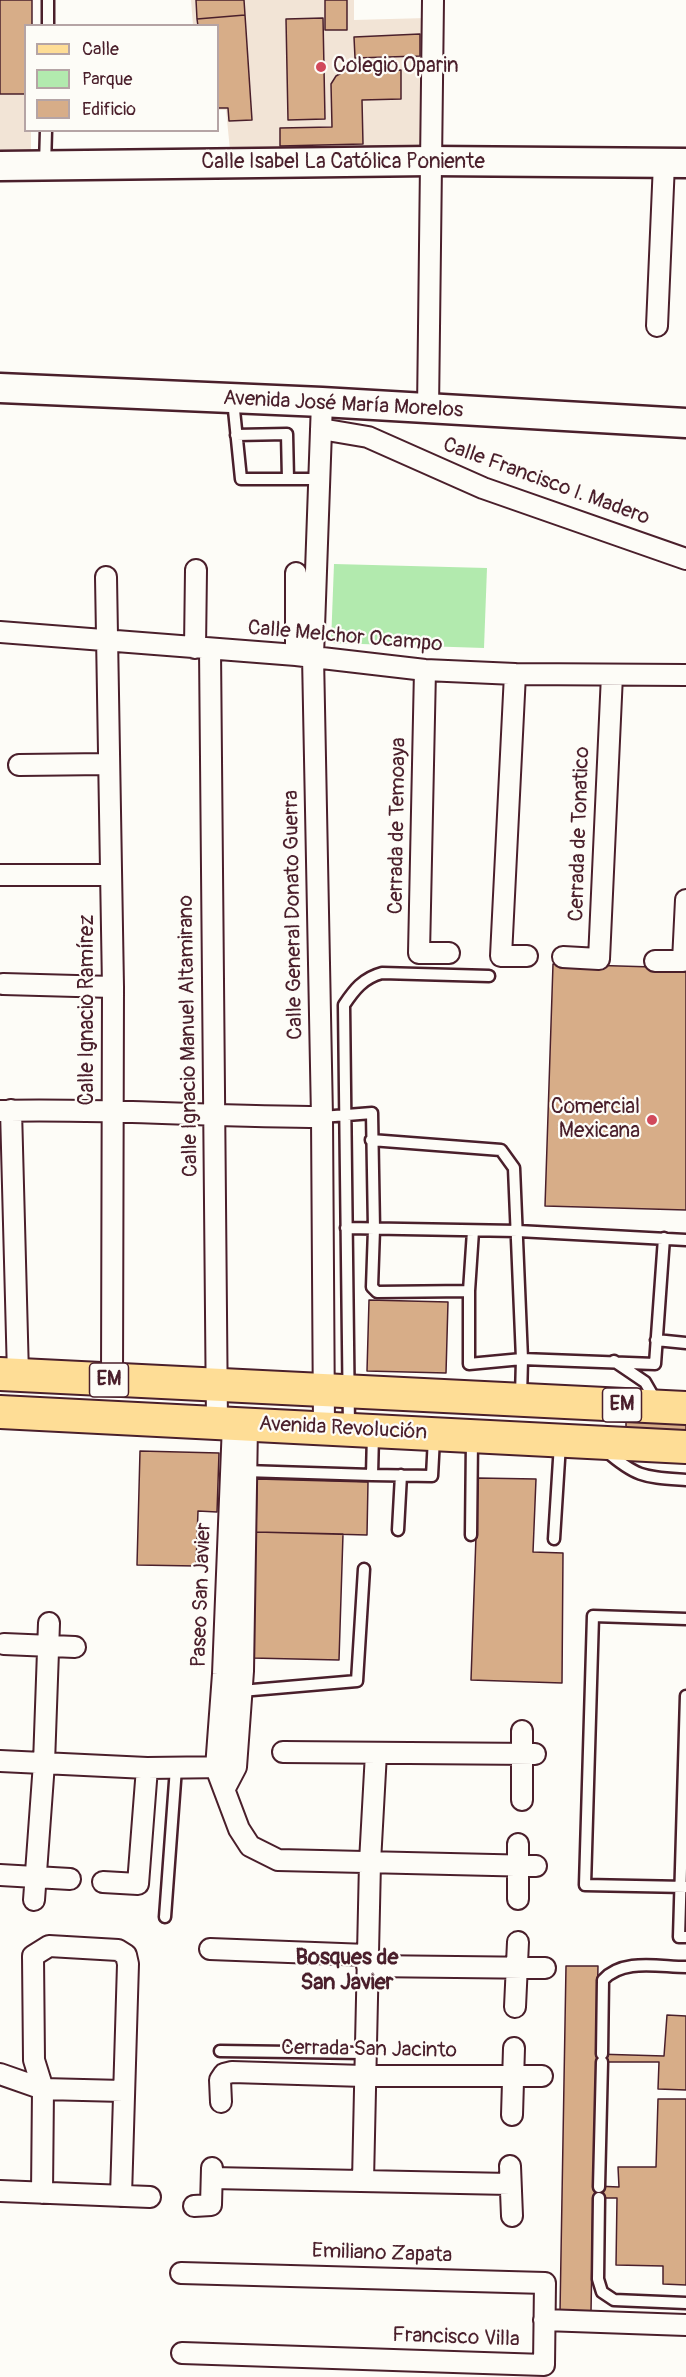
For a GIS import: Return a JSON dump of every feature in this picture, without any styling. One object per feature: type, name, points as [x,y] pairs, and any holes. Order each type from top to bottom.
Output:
[{"type":"main road","name":"Calle Isabel La Católica Poniente","points":[[0,166],[431,160],[675,163]]},
{"type":"main road","name":"Avenida José María Morelos","points":[[0,388],[233,400],[322,415],[428,410],[686,423]]},
{"type":"main road","name":"Avenida Revolución","points":[[6,1378],[112,1380],[225,1411],[340,1412],[435,1434],[686,1447]]},
{"type":"main road","name":"Avenida Revolución","points":[[0,1412],[340,1412],[521,1400],[681,1412]]},
{"type":"street","points":[[428,410],[433,0]]},
{"type":"street","points":[[657,326],[675,163]]},
{"type":"street","name":"Calle General Donato Guerra","points":[[322,415],[304,656],[322,1117],[340,1412]]},
{"type":"street","name":"Calle Francisco I. Madero","points":[[322,415],[483,488],[686,559]]},
{"type":"street","name":"Calle Ignacio Manuel Altamirano","points":[[196,570],[203,648],[213,1117],[225,1411]]},
{"type":"street","points":[[296,573],[304,656]]},
{"type":"street","name":"Calle Ignacio Ramírez","points":[[106,577],[107,764],[113,987],[112,1380]]},
{"type":"street","name":"Calle Melchor Ocampo","points":[[0,632],[304,656],[425,670],[515,674],[686,675]]},
{"type":"street","name":"Cerrada de Temoaya","points":[[425,670],[419,953],[449,953]]},
{"type":"street","points":[[515,674],[501,956],[527,956]]},
{"type":"street","name":"Cerrada de Tonatico","points":[[563,957],[599,959],[612,675]]},
{"type":"street","points":[[19,765],[107,764]]},
{"type":"street","points":[[0,875],[110,875]]},
{"type":"street","points":[[655,961],[683,962],[686,900]]},
{"type":"street","points":[[3,984],[113,987]]},
{"type":"street","points":[[6,1378],[5,1111],[113,1111],[213,1117],[322,1117]]},
{"type":"street","name":"Paseo San Javier","points":[[225,1411],[245,1471],[233,1648],[216,1768],[239,1829],[250,1846],[278,1860],[527,1865]]},
{"type":"street","name":"Paseo San Javier","points":[[225,1411],[233,1648],[241,1691],[236,1767],[225,1788]]},
{"type":"street","points":[[34,1900],[44,1763],[49,1623]]},
{"type":"street","points":[[4,1644],[75,1647]]},
{"type":"street","points":[[522,1731],[529,1754],[522,1800]]},
{"type":"street","points":[[283,1752],[529,1754]]},
{"type":"street","points":[[363,2181],[367,1960],[376,1753]]},
{"type":"street","points":[[0,1761],[147,1768],[236,1767]]},
{"type":"street","points":[[104,1882],[138,1884],[147,1768]]},
{"type":"street","points":[[518,1844],[527,1865],[518,1899]]},
{"type":"street","points":[[0,1875],[70,1879]]},
{"type":"street","points":[[515,2007],[518,1942]]},
{"type":"street","points":[[210,1948],[367,1960],[545,1968]]},
{"type":"street","points":[[42,2193],[43,2089],[34,2060],[41,1951],[118,1950],[126,1954],[128,1964],[121,2196]]},
{"type":"street","points":[[512,2115],[514,2048]]},
{"type":"street","name":"Cerrada San Jacinto","points":[[221,2102],[220,2080],[224,2074],[232,2072],[364,2076],[542,2076]]},
{"type":"street","points":[[0,2074],[43,2089],[123,2091]]},
{"type":"street","points":[[194,2206],[211,2205],[212,2173],[363,2181],[510,2175],[512,2216]]},
{"type":"street","points":[[0,2191],[150,2197]]},
{"type":"street","name":"Emiliano Zapata","points":[[181,2273],[544,2283],[544,2320]]},
{"type":"street","name":"Francisco Villa","points":[[182,2353],[544,2365],[544,2320],[686,2325]]},
{"type":"lane","points":[[48,0],[48,24]]},
{"type":"lane","points":[[45,166],[46,132]]},
{"type":"lane","points":[[233,400],[241,478],[319,479]]},
{"type":"lane","points":[[236,435],[287,434],[288,479]]},
{"type":"lane","points":[[372,1475],[340,1412],[346,1228],[347,1114],[344,1005],[354,990],[369,977],[382,973],[489,976]]},
{"type":"lane","points":[[322,1117],[372,1113],[374,1229],[372,1287],[377,1292],[469,1291]]},
{"type":"lane","points":[[371,1140],[501,1150],[514,1168],[522,1359],[521,1400]]},
{"type":"lane","points":[[346,1228],[518,1232],[686,1240]]},
{"type":"lane","points":[[473,1231],[469,1291],[470,1364],[522,1359],[656,1364],[664,1238]]},
{"type":"lane","points":[[656,1340],[686,1343]]},
{"type":"lane","points":[[613,1361],[645,1382],[681,1412]]},
{"type":"lane","points":[[6,1378],[225,1411]]},
{"type":"lane","points":[[0,1405],[225,1411]]},
{"type":"lane","points":[[340,1412],[681,1412]]},
{"type":"lane","points":[[340,1412],[681,1412]]},
{"type":"lane","points":[[245,1471],[432,1476],[435,1434]]},
{"type":"lane","points":[[471,1535],[472,1436]]},
{"type":"lane","points":[[554,1539],[558,1441]]},
{"type":"lane","points":[[595,1442],[627,1469],[644,1477],[686,1480]]},
{"type":"lane","points":[[398,1530],[401,1475]]},
{"type":"lane","points":[[241,1691],[357,1681],[364,1569]]},
{"type":"lane","points":[[683,1887],[585,1884],[593,1616],[686,1619]]},
{"type":"lane","points":[[686,1696],[683,1887],[679,1937],[686,1937]]},
{"type":"lane","points":[[165,1917],[176,1768]]},
{"type":"lane","points":[[599,2187],[603,1980],[612,1971],[623,1966],[686,1967]]},
{"type":"lane","points":[[220,2051],[365,2053]]},
{"type":"lane","points":[[599,2198],[598,2279],[602,2292],[614,2300],[686,2302]]},
{"type":"shaded area","points":[[0,0],[32,0],[32,24],[24,24],[24,132],[31,132],[31,150],[0,151]]},
{"type":"shaded area","name":"Colegio Oparin","points":[[191,0],[354,0],[354,20],[426,18],[423,147],[230,150],[226,110],[219,110],[219,24],[193,24]]},
{"type":"green space","points":[[334,564],[487,568],[484,648],[331,643]]},
{"type":"building","points":[[0,0],[32,0],[32,24],[24,24],[24,94],[0,94]]},
{"type":"building","points":[[196,0],[244,0],[245,15],[197,19]]},
{"type":"building","points":[[325,0],[347,0],[347,30],[325,30]]},
{"type":"building","points":[[245,15],[252,120],[229,121],[228,108],[219,108],[219,24],[198,24],[197,19]]},
{"type":"building","points":[[323,18],[325,119],[288,120],[286,19]]},
{"type":"building","points":[[420,34],[420,56],[355,58],[354,37]]},
{"type":"building","points":[[401,70],[401,99],[362,100],[363,144],[280,146],[280,128],[332,127],[331,84],[336,76],[345,71]]},
{"type":"building","points":[[553,964],[686,968],[686,1210],[545,1206]]},
{"type":"building","points":[[369,1300],[448,1302],[446,1373],[367,1371]]},
{"type":"building","points":[[626,1415],[686,1418],[686,1434],[626,1431]]},
{"type":"building","points":[[140,1451],[219,1453],[217,1512],[198,1511],[196,1566],[137,1565]]},
{"type":"building","points":[[478,1478],[536,1479],[533,1552],[563,1553],[562,1683],[471,1680]]},
{"type":"building","points":[[257,1479],[368,1482],[367,1535],[256,1532]]},
{"type":"building","points":[[256,1532],[343,1534],[339,1660],[252,1658]]},
{"type":"building","points":[[566,1966],[598,1966],[596,2054],[664,2056],[667,2015],[686,2016],[686,2090],[658,2089],[659,2062],[596,2062],[595,2186],[619,2187],[618,2167],[656,2167],[658,2099],[686,2099],[686,2285],[663,2284],[663,2266],[616,2265],[617,2198],[593,2198],[591,2312],[560,2312]]},
{"type":"place","name":"Colegio Oparin","points":[[321,67]]},
{"type":"place","name":"Comercial Mexicana","points":[[652,1120]]},
{"type":"district","name":"Bosques de San Javier","points":[[347,1970]]}]
